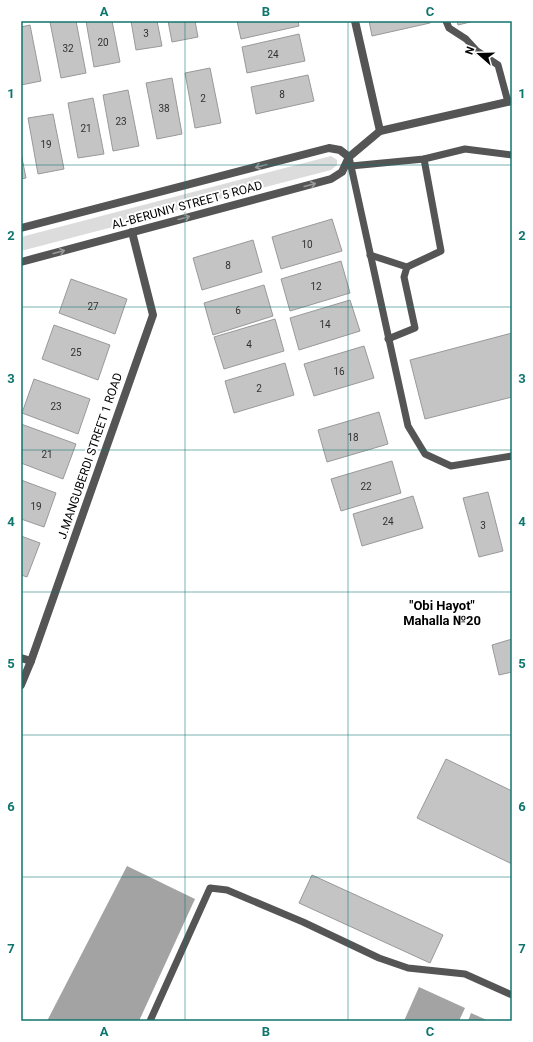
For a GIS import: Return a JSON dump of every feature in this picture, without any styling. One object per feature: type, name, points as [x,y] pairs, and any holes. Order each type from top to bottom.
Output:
[{"type":"street","points":[[355,21],[380,131]]},
{"type":"street","name":"AL-BERUNIY STREET 5 ROAD","points":[[21,262],[331,179],[342,172],[349,157],[380,131],[510,101]]},
{"type":"street","name":"AL-BERUNIY STREET 5 ROAD","points":[[21,228],[329,148],[340,150],[349,157]]},
{"type":"street","name":"J.MANGUBERDI STREET 1 ROAD","points":[[21,685],[31,661],[153,315],[132,232]]},
{"type":"street","points":[[21,658],[31,661]]},
{"type":"lane","points":[[446,21],[449,28],[466,39],[478,51],[498,65],[510,101]]},
{"type":"lane","points":[[351,166],[424,159],[465,149],[512,155]]},
{"type":"lane","points":[[349,157],[408,426],[425,454],[451,466],[512,456]]},
{"type":"lane","points":[[370,255],[407,267],[441,251],[424,159]]},
{"type":"lane","points":[[388,339],[415,328],[404,277],[407,267]]},
{"type":"lane","points":[[150,1021],[210,888],[227,890],[303,922],[379,958],[393,963],[408,968],[465,974],[512,995]]},
{"type":"shaded area","points":[[331,156],[337,160],[337,165],[331,170],[21,251],[21,237]]},
{"type":"shaded area","points":[[127,866],[195,899],[139,1021],[47,1021]]},
{"type":"shaded area","points":[[419,987],[465,1008],[459,1021],[404,1021]]},
{"type":"shaded area","points":[[471,1013],[489,1021],[468,1021]]},
{"type":"building","points":[[76,21],[86,73],[61,78],[50,22]]},
{"type":"building","points":[[86,21],[112,21],[120,62],[94,67]]},
{"type":"building","points":[[131,21],[157,21],[162,46],[136,50]]},
{"type":"building","points":[[168,21],[195,21],[198,37],[172,42]]},
{"type":"building","points":[[237,21],[298,21],[299,26],[241,39]]},
{"type":"building","points":[[369,21],[429,21],[430,23],[372,36]]},
{"type":"building","points":[[457,21],[474,21],[458,25]]},
{"type":"building","points":[[30,25],[41,81],[21,85],[21,27]]},
{"type":"building","points":[[299,34],[305,61],[247,73],[242,47]]},
{"type":"building","points":[[210,68],[221,123],[195,128],[185,73]]},
{"type":"building","points":[[308,75],[314,101],[256,114],[251,87]]},
{"type":"building","points":[[172,78],[182,134],[157,139],[146,83]]},
{"type":"building","points":[[128,90],[139,146],[113,151],[103,95]]},
{"type":"building","points":[[93,98],[104,154],[78,158],[68,103]]},
{"type":"building","points":[[53,114],[64,169],[38,174],[28,118]]},
{"type":"building","points":[[21,153],[26,178],[21,179]]},
{"type":"building","points":[[332,219],[342,251],[281,269],[272,237]]},
{"type":"building","points":[[253,240],[262,272],[202,290],[193,258]]},
{"type":"building","points":[[341,261],[350,293],[290,311],[281,279]]},
{"type":"building","points":[[71,279],[127,299],[115,334],[59,313]]},
{"type":"building","points":[[264,285],[273,316],[213,335],[204,303]]},
{"type":"building","points":[[350,300],[360,331],[299,350],[290,318]]},
{"type":"building","points":[[275,319],[284,351],[224,369],[214,337]]},
{"type":"building","points":[[54,325],[110,345],[98,380],[42,359]]},
{"type":"building","points":[[512,333],[512,397],[425,419],[410,360]]},
{"type":"building","points":[[364,346],[374,378],[314,396],[304,364]]},
{"type":"building","points":[[285,363],[294,395],[234,413],[225,381]]},
{"type":"building","points":[[34,379],[90,399],[78,434],[22,413]]},
{"type":"building","points":[[379,412],[388,444],[327,462],[318,430]]},
{"type":"building","points":[[21,424],[76,444],[63,479],[21,463]]},
{"type":"building","points":[[392,461],[401,493],[341,511],[331,479]]},
{"type":"building","points":[[21,480],[56,493],[44,527],[21,519]]},
{"type":"building","points":[[488,492],[503,551],[479,557],[463,498]]},
{"type":"building","points":[[413,496],[423,528],[362,546],[353,514]]},
{"type":"building","points":[[21,536],[40,543],[27,577],[21,575]]},
{"type":"building","points":[[512,639],[512,672],[499,675],[492,645]]},
{"type":"building","points":[[446,759],[512,791],[512,864],[417,818]]},
{"type":"building","points":[[312,875],[443,935],[430,963],[299,903]]},
{"type":"district","name":"\"Obi Hayot\" Mahalla №20","points":[[442,612]]}]
